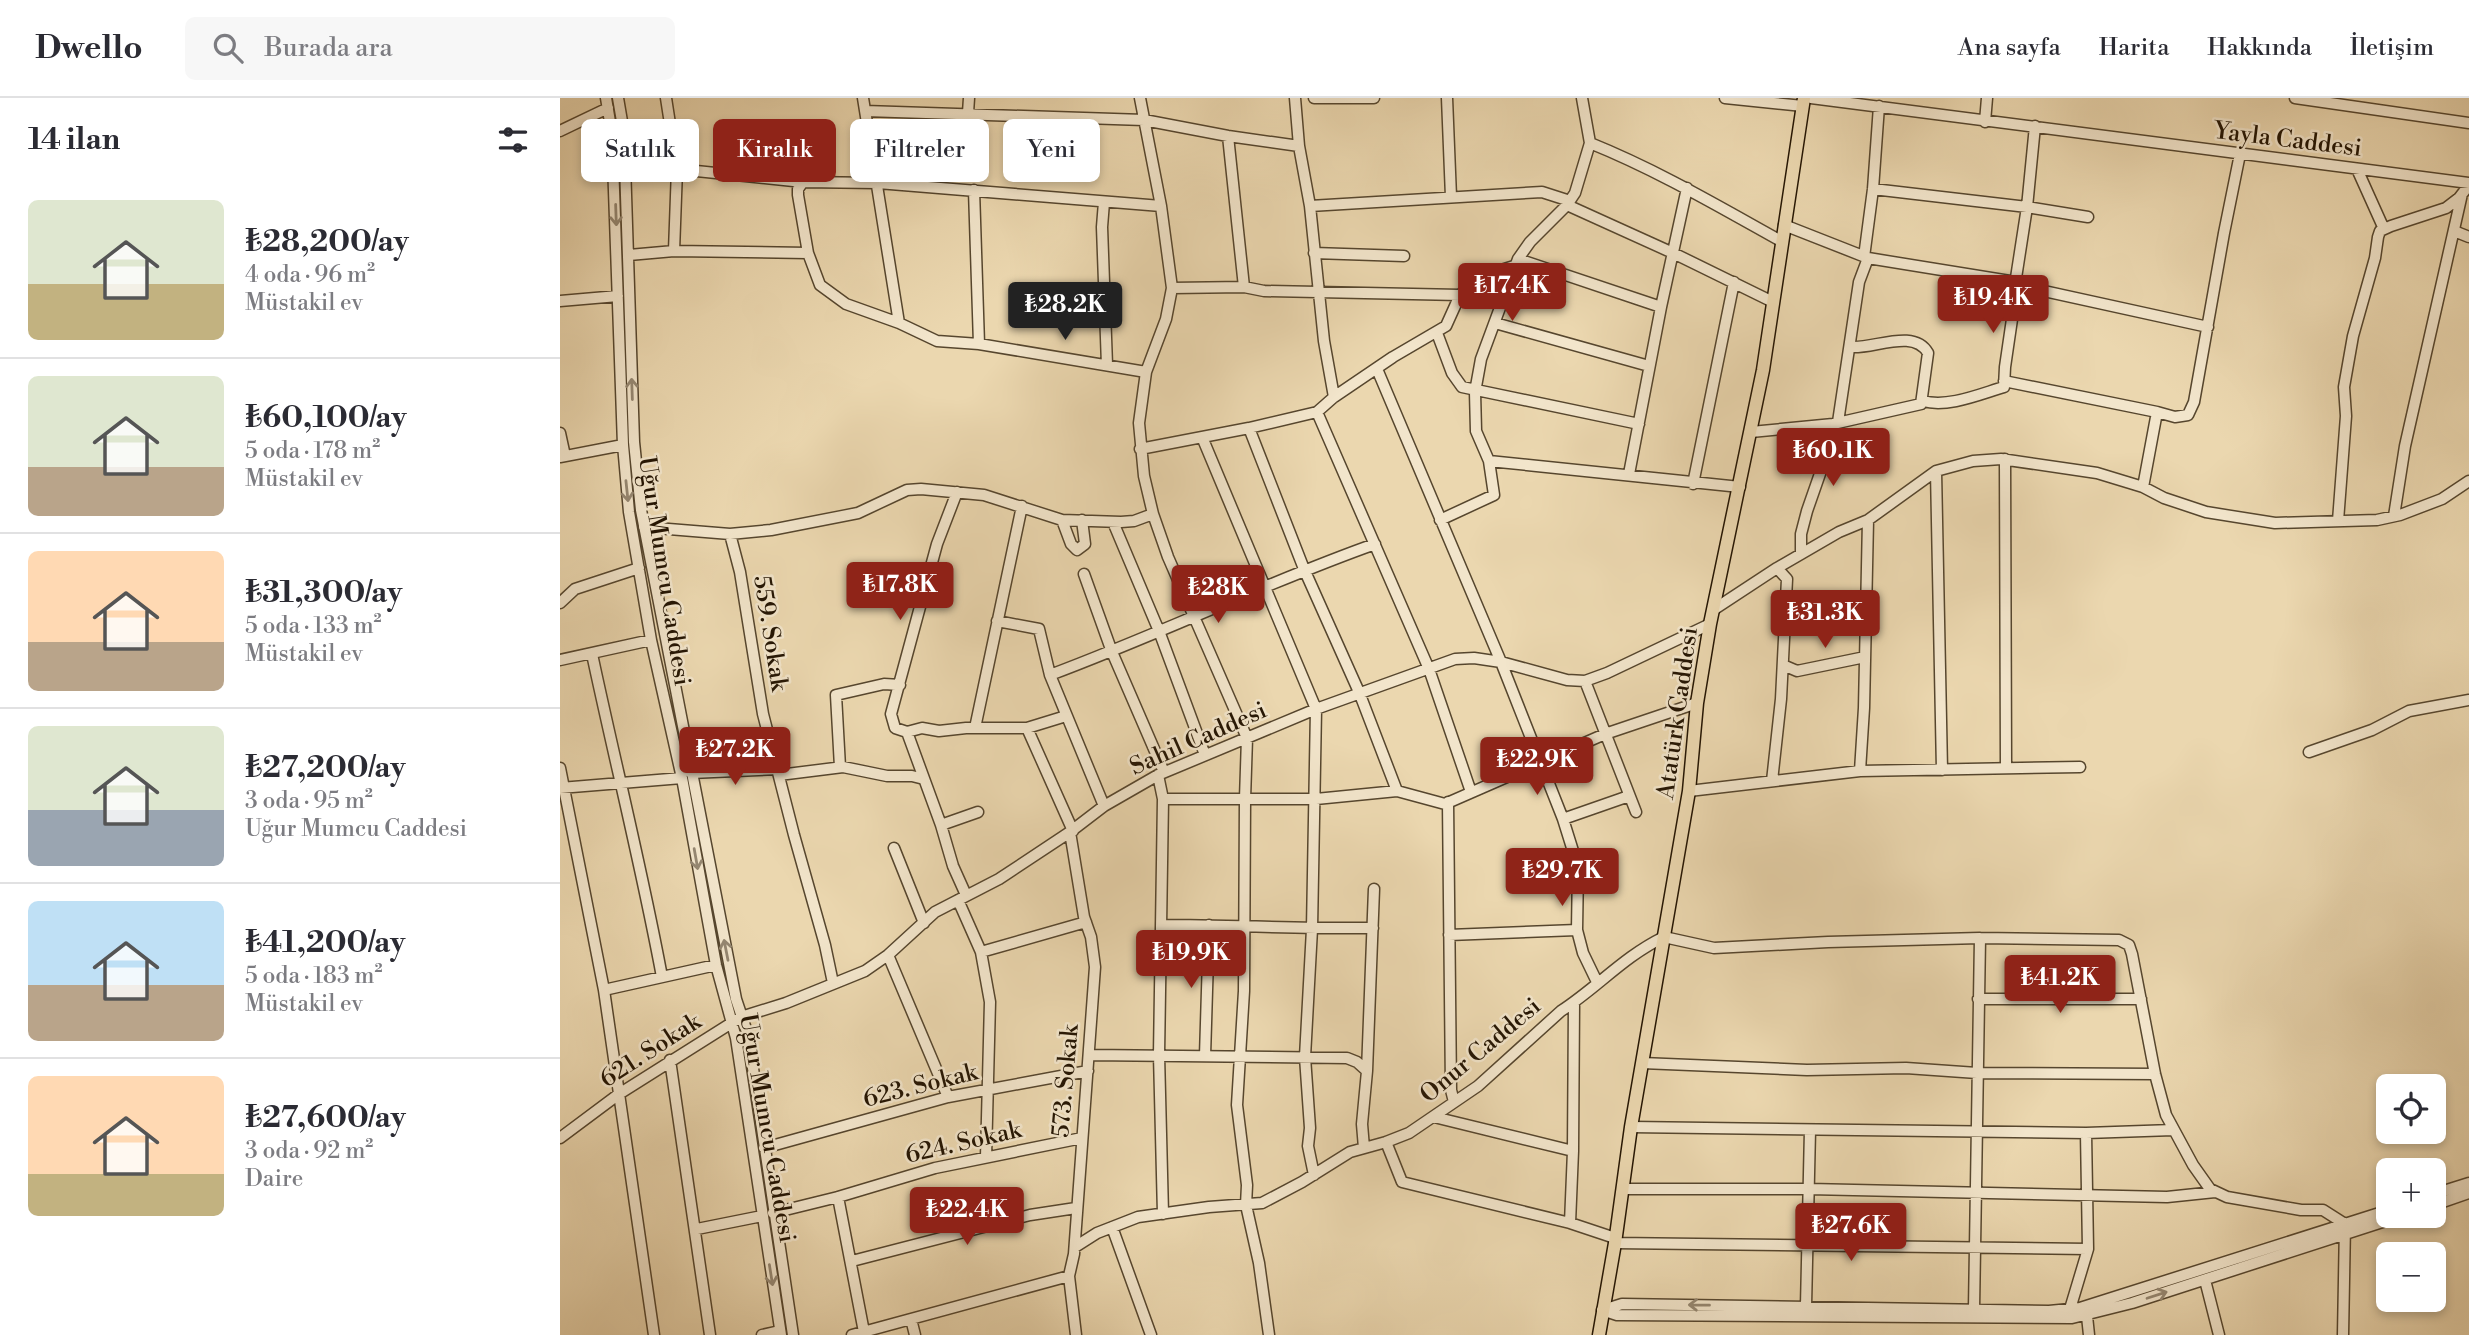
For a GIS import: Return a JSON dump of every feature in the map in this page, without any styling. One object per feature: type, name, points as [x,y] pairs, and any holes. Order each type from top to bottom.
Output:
[{"type":"main road","name":"Atatürk Caddesi","points":[[1599,1335],[1631,1127],[1689,791],[1710,624],[1763,370],[1783,225],[1806,101]]},
{"type":"street","points":[[618,99],[630,98]]},
{"type":"street","points":[[666,98],[669,119]]},
{"type":"street","points":[[863,98],[899,323]]},
{"type":"street","points":[[968,113],[969,98]]},
{"type":"street","points":[[1140,98],[1161,206],[1172,288],[1166,319],[1146,372],[1139,423],[1140,449],[1153,514],[1168,557],[1248,738],[1241,1057],[1237,1105],[1247,1185],[1246,1205],[1259,1263],[1269,1335]]},
{"type":"street","points":[[1294,98],[1311,206],[1324,341],[1334,397]]},
{"type":"street","points":[[1314,98],[1374,98]]},
{"type":"street","points":[[1447,98],[1451,197]]},
{"type":"street","points":[[1440,520],[1494,495],[1489,461],[1476,430],[1475,392],[1481,359],[1516,263],[1530,242],[1569,203],[1575,193],[1590,143],[1582,98]]},
{"type":"street","name":"Yayla Caddesi","points":[[1725,98],[1879,106],[1885,109],[2035,126],[2467,184]]},
{"type":"street","points":[[1985,122],[1987,98]]},
{"type":"street","points":[[2295,98],[2469,123]]},
{"type":"street","name":"Uğur Mumcu Caddesi","points":[[618,99],[624,133],[634,442],[644,527],[687,775],[716,965],[736,1038],[793,1335]]},
{"type":"street","points":[[560,131],[607,103]]},
{"type":"street","name":"Uğur Mumcu Caddesi","points":[[607,103],[612,134],[623,445],[629,512],[651,640],[687,775],[741,1017],[748,1035],[764,1148],[780,1333]]},
{"type":"street","points":[[1801,554],[1801,534],[1807,511],[1838,422],[1859,282],[1866,258],[1879,106]]},
{"type":"street","points":[[865,111],[1144,120],[1300,146]]},
{"type":"street","points":[[1923,401],[1940,402],[1966,398],[2004,387],[2035,126]]},
{"type":"street","points":[[1228,136],[1244,287]]},
{"type":"street","points":[[1590,143],[1687,188],[1781,241]]},
{"type":"street","points":[[2004,381],[2175,417],[2188,415],[2194,402],[2240,153]]},
{"type":"street","points":[[2357,169],[2384,229]]},
{"type":"street","points":[[674,251],[677,182]]},
{"type":"street","points":[[1146,372],[979,344],[937,341],[899,323],[846,304],[820,285],[808,253],[798,189],[803,182],[878,183],[1161,206]]},
{"type":"street","points":[[2338,521],[2347,364],[2378,237],[2384,229],[2446,208],[2467,184]]},
{"type":"street","points":[[2394,516],[2405,446],[2467,184]]},
{"type":"street","points":[[1629,474],[1687,188]]},
{"type":"street","points":[[974,190],[979,344]]},
{"type":"street","points":[[1872,190],[2027,207],[2088,217]]},
{"type":"street","points":[[1311,206],[1542,192],[1773,302]]},
{"type":"street","points":[[1104,202],[1102,227],[1107,365]]},
{"type":"street","points":[[1783,225],[1866,258],[2016,284],[2208,327]]},
{"type":"street","points":[[2454,231],[2469,237]]},
{"type":"street","points":[[629,255],[674,251],[808,253]]},
{"type":"street","points":[[1314,253],[1404,256]]},
{"type":"street","points":[[1140,449],[1249,428],[1317,411],[1393,357],[1446,326],[1460,295],[1479,277],[1516,263],[1661,307]]},
{"type":"street","points":[[1693,484],[1734,282]]},
{"type":"street","points":[[1172,288],[1244,287],[1264,291],[1460,295]]},
{"type":"street","points":[[560,301],[618,296]]},
{"type":"street","points":[[1495,323],[1649,366]]},
{"type":"street","points":[[1437,333],[1452,373],[1462,387],[1475,392],[1639,424]]},
{"type":"street","points":[[1751,432],[1838,422],[1919,406],[1923,401],[1928,353],[1922,345],[1913,341],[1864,348],[1851,347]]},
{"type":"street","points":[[1377,369],[1501,662],[1563,820],[1578,867],[1577,930],[1583,953],[1597,982]]},
{"type":"street","points":[[1317,411],[1429,669],[1471,792]]},
{"type":"street","points":[[2143,487],[2157,412]]},
{"type":"street","points":[[1249,428],[1304,569],[1359,692],[1397,791]]},
{"type":"street","points":[[560,433],[563,456],[623,445]]},
{"type":"street","points":[[1202,437],[1316,709],[1312,929],[1305,1057],[1310,1128],[1308,1146],[1314,1175]]},
{"type":"street","points":[[1713,610],[1801,554],[1839,532],[1868,520],[1936,471],[1973,461],[2005,459],[2097,473],[2143,487],[2164,498],[2206,512],[2245,516],[2275,523],[2358,522],[2394,516],[2442,499],[2469,481]]},
{"type":"street","points":[[2005,459],[2006,767]]},
{"type":"street","points":[[1489,461],[1740,487]]},
{"type":"street","points":[[1936,471],[1942,770]]},
{"type":"street","points":[[644,527],[730,534],[783,528],[858,513],[907,490],[984,495],[1062,520],[1134,521],[1153,514]]},
{"type":"street","points":[[957,492],[937,544],[891,719],[895,728],[907,732],[922,728],[939,731],[1027,728],[1066,716]]},
{"type":"street","points":[[975,728],[1021,506]]},
{"type":"street","points":[[1062,520],[1071,544],[1077,550],[1085,544],[1082,520]]},
{"type":"street","points":[[1860,771],[1866,657],[1868,520]]},
{"type":"street","points":[[1113,522],[1159,631],[1205,755]]},
{"type":"street","name":"559. Sokak","points":[[730,534],[740,572],[763,714],[833,983]]},
{"type":"street","points":[[1051,675],[1195,618],[1304,569],[1375,544]]},
{"type":"street","points":[[560,603],[575,589],[639,568]]},
{"type":"street","points":[[1772,781],[1783,665],[1787,579],[1777,568]]},
{"type":"street","points":[[1084,574],[1161,774],[1163,799],[1159,1055],[1163,1214]]},
{"type":"street","points":[[997,621],[1039,629],[1051,675],[1066,716],[1104,806]]},
{"type":"street","points":[[1636,812],[1585,681],[1710,624]]},
{"type":"street","points":[[560,660],[651,640]]},
{"type":"street","points":[[592,654],[639,859],[662,977]]},
{"type":"street","points":[[1783,665],[1797,671],[1866,657]]},
{"type":"street","name":"Sahil Caddesi","points":[[741,1017],[786,1003],[865,971],[888,956],[935,912],[999,879],[1071,832],[1104,806],[1161,774],[1316,709],[1455,659],[1474,658],[1501,662],[1567,680],[1585,681]]},
{"type":"street","points":[[840,767],[836,695],[884,684],[900,685]]},
{"type":"street","points":[[2309,752],[2372,730],[2409,711],[2469,700]]},
{"type":"street","points":[[1163,799],[1315,799],[1397,791],[1445,804],[1605,734],[1698,704]]},
{"type":"street","name":"573. Sokak","points":[[1027,728],[1071,832],[1095,967],[1075,1247],[1069,1276],[1076,1335]]},
{"type":"street","points":[[907,732],[941,825],[981,952],[990,1002],[986,1157]]},
{"type":"street","points":[[562,787],[687,775],[840,767],[887,776],[924,779]]},
{"type":"street","points":[[1689,791],[1860,771],[2080,767]]},
{"type":"street","points":[[560,768],[604,990],[654,1335]]},
{"type":"street","points":[[1563,820],[1629,796]]},
{"type":"street","points":[[1448,802],[1451,1090],[1454,1102]]},
{"type":"street","points":[[941,825],[978,812]]},
{"type":"street","points":[[894,848],[924,923]]},
{"type":"street","points":[[1364,1148],[1362,1124],[1367,1071],[1374,889]]},
{"type":"street","points":[[981,952],[1086,922]]},
{"type":"street","points":[[1162,925],[1373,928]]},
{"type":"street","points":[[1205,1056],[1209,925]]},
{"type":"street","points":[[1449,935],[1577,930]]},
{"type":"street","points":[[1664,937],[1714,948],[1980,938],[2125,941],[2132,954],[2155,1074],[2166,1115],[2193,1165],[2214,1192]]},
{"type":"street","name":"Onur Caddesi","points":[[1075,1247],[1097,1233],[1138,1217],[1262,1203],[1350,1152],[1409,1133],[1478,1086],[1544,1025],[1637,950],[1664,937]]},
{"type":"street","points":[[1973,1309],[1980,938]]},
{"type":"street","points":[[888,956],[948,1097]]},
{"type":"street","points":[[604,990],[716,965]]},
{"type":"street","points":[[1978,999],[2141,999]]},
{"type":"street","points":[[1570,1223],[1574,1003]]},
{"type":"street","name":"621. Sokak","points":[[560,1138],[619,1094],[741,1017]]},
{"type":"street","points":[[1090,1055],[1347,1058],[1367,1071]]},
{"type":"street","points":[[670,1060],[710,1335]]},
{"type":"street","points":[[1642,1063],[1807,1070],[1906,1068],[1977,1073],[2155,1074]]},
{"type":"street","name":"623. Sokak","points":[[764,1148],[948,1097],[1088,1071]]},
{"type":"street","points":[[1434,1116],[1573,1151]]},
{"type":"street","points":[[1631,1127],[2086,1133],[2173,1130]]},
{"type":"street","points":[[1806,1306],[1810,1130]]},
{"type":"street","points":[[2070,1309],[2088,1249],[2086,1133]]},
{"type":"street","name":"624. Sokak","points":[[696,1229],[838,1197],[935,1168],[1082,1138]]},
{"type":"street","points":[[1387,1142],[1402,1182],[1570,1223],[1615,1241],[1808,1247],[2088,1249]]},
{"type":"street","points":[[2446,1191],[2469,1183]]},
{"type":"street","points":[[1623,1189],[1809,1189],[2167,1196],[2214,1192],[2227,1197],[2301,1210],[2323,1210],[2345,1229]]},
{"type":"street","points":[[2446,1201],[2469,1194]]},
{"type":"street","points":[[838,1197],[864,1332]]},
{"type":"street","points":[[852,1261],[1030,1214],[1076,1208]]},
{"type":"street","points":[[1602,1310],[1617,1315],[1658,1316],[2056,1319],[2087,1316],[2205,1280],[2376,1216]]},
{"type":"street","points":[[1602,1310],[1622,1304],[2049,1311],[2080,1308],[2376,1222]]},
{"type":"street","points":[[1112,1227],[1151,1335]]},
{"type":"street","points":[[2343,1335],[2345,1229]]},
{"type":"street","points":[[852,1335],[1069,1276]]},
{"type":"street","points":[[2205,1280],[2219,1335]]},
{"type":"street","points":[[2087,1316],[2089,1335]]},
{"type":"street","points":[[911,1319],[915,1335]]},
{"type":"street","points":[[762,1335],[780,1333]]}]
